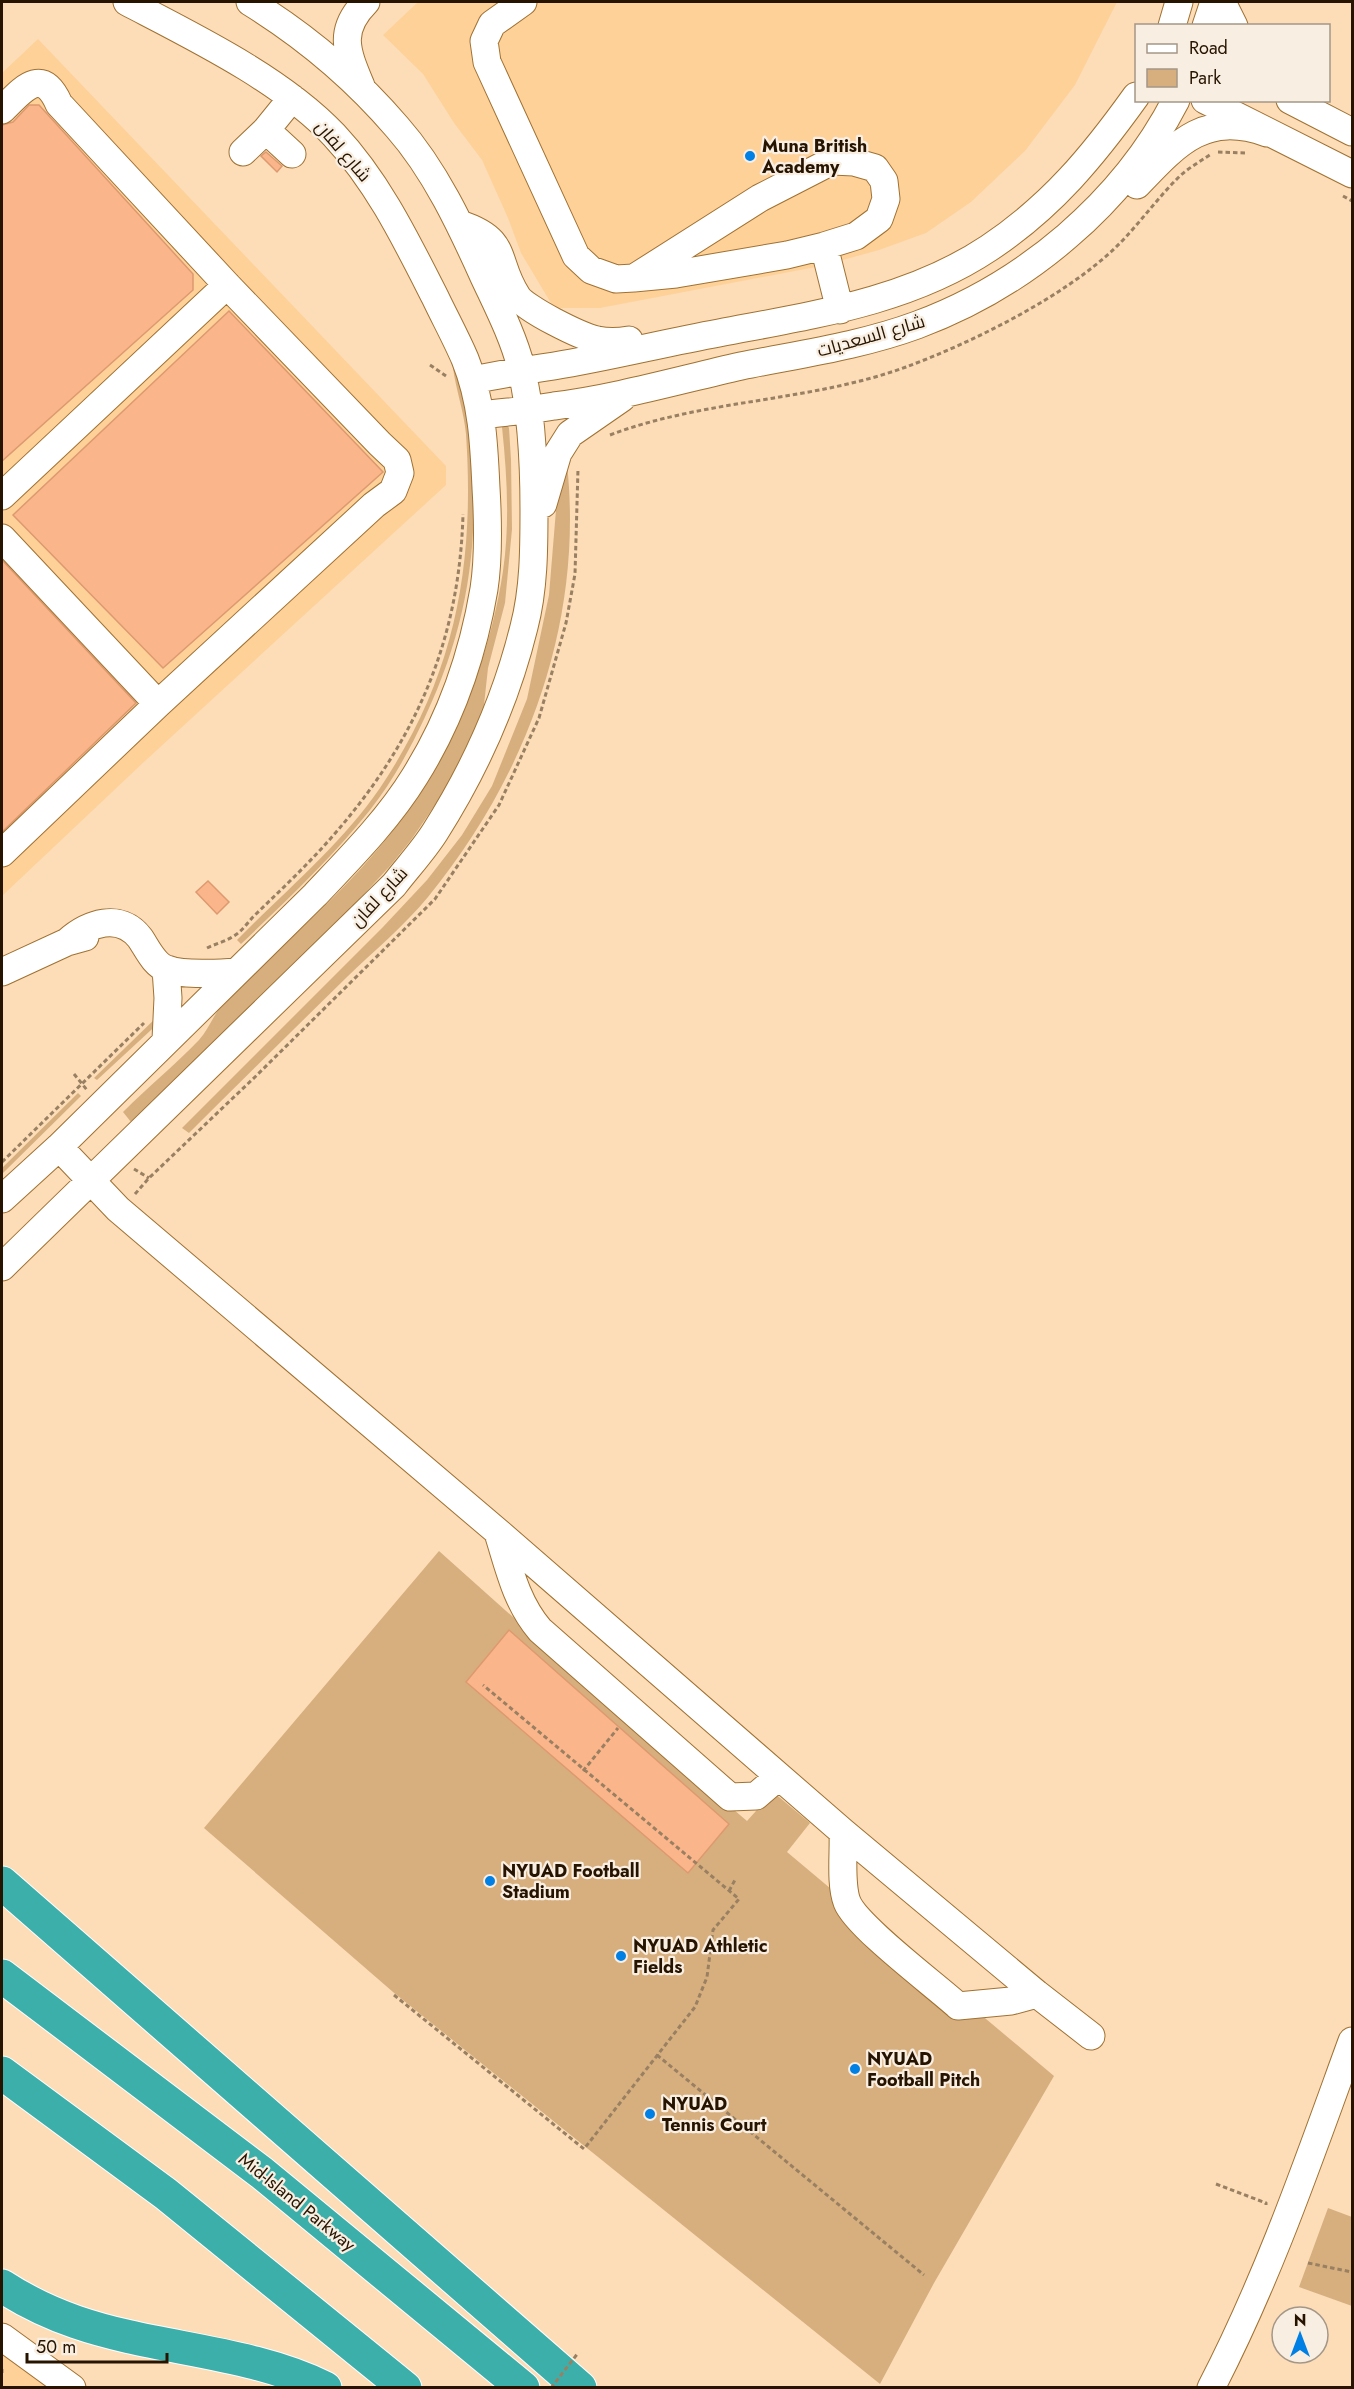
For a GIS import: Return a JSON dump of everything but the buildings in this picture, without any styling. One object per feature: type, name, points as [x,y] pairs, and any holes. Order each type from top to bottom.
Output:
[{"type":"highway","points":[[2,1883],[345,2180],[580,2388]]},
{"type":"highway","points":[[2,1963],[65,2022]]},
{"type":"highway","points":[[2,1976],[65,2022]]},
{"type":"highway","name":"Mid-Island Parkway","points":[[65,2022],[262,2173],[523,2388]]},
{"type":"highway","points":[[2,2073],[166,2194],[405,2388]]},
{"type":"highway","points":[[2,2080],[46,2104]]},
{"type":"highway","points":[[2,2286],[40,2308],[77,2322],[255,2363],[325,2388]]},
{"type":"street","name":"شارع لفان","points":[[127,2],[216,49],[292,98],[333,134],[366,173],[403,232],[461,348],[462,379],[482,415]]},
{"type":"street","points":[[250,2],[319,49],[399,128],[460,224],[514,346],[521,370]]},
{"type":"street","points":[[364,92],[350,60],[346,41],[350,22],[366,2]]},
{"type":"street","points":[[523,2],[492,24],[484,41],[487,62],[576,256],[591,270],[616,279],[634,278],[698,270],[787,255],[824,246],[856,236],[879,219],[886,199],[884,181],[875,168],[854,162],[832,161],[760,198],[634,278]]},
{"type":"street","points":[[1173,24],[1179,2]]},
{"type":"street","points":[[1192,24],[1197,2]]},
{"type":"street","points":[[1207,24],[1214,2]]},
{"type":"street","points":[[1222,2],[1233,24]]},
{"type":"street","points":[[2,853],[158,704],[374,505],[389,475],[380,444],[227,285],[59,104],[43,94],[33,93],[6,106]]},
{"type":"street","points":[[243,152],[266,130],[292,98]]},
{"type":"street","name":"شارع السعديات","points":[[462,379],[554,366],[840,310],[900,292],[946,272],[988,248],[1058,194],[1099,148],[1135,99]]},
{"type":"street","points":[[1008,280],[1107,173],[1131,142],[1156,102]]},
{"type":"street","name":"شارع السعديات","points":[[482,415],[555,406],[873,339],[917,325],[949,311],[1008,280],[1052,249],[1088,217],[1120,182],[1158,132],[1175,102]]},
{"type":"street","points":[[1208,102],[1261,144]]},
{"type":"street","points":[[1293,102],[1353,132]]},
{"type":"street","points":[[1008,280],[1065,255],[1092,231],[1167,153],[1185,139],[1204,129],[1220,125],[1236,125],[1261,144],[1347,185]]},
{"type":"street","points":[[266,130],[292,154]]},
{"type":"street","points":[[460,224],[479,230],[493,242],[520,301],[526,307],[588,338],[617,342],[668,333],[716,333]]},
{"type":"street","points":[[824,246],[840,310]]},
{"type":"street","points":[[2,496],[227,285]]},
{"type":"street","name":"شارع لفان","points":[[2,1267],[394,885],[433,834],[482,749],[498,710],[525,625],[532,580],[534,478],[528,409],[521,370]]},
{"type":"street","points":[[534,543],[547,486],[558,453],[570,434],[633,390]]},
{"type":"street","points":[[2,1199],[58,1147],[350,858],[415,777],[437,735],[466,662],[484,588],[487,506],[482,415]]},
{"type":"street","points":[[2,538],[158,704]]},
{"type":"street","points":[[2,972],[67,942],[108,936],[128,941],[146,950],[166,969],[201,973],[236,972]]},
{"type":"street","points":[[166,969],[168,998],[166,1040]]},
{"type":"street","points":[[58,1147],[118,1209],[498,1532],[778,1777],[1037,1994],[1091,2036]]},
{"type":"street","points":[[498,1532],[519,1599],[526,1614],[540,1630],[730,1797],[756,1796],[778,1777]]},
{"type":"street","points":[[843,1832],[844,1891],[850,1909],[855,1916],[958,2006],[1011,2001],[1037,1994]]},
{"type":"street","points":[[1211,2388],[1239,2334],[1275,2252],[1353,2041]]},
{"type":"street","points":[[2,2337],[72,2388]]},
{"type":"path","points":[[1214,152],[1261,144]]},
{"type":"path","points":[[1347,185],[1353,201]]},
{"type":"path","points":[[430,365],[462,379]]},
{"type":"path","points":[[207,948],[234,936],[302,869],[348,821],[386,770],[416,715],[443,645],[459,572],[463,512]]},
{"type":"path","points":[[2,1162],[150,1018]]},
{"type":"path","points":[[74,1074],[87,1091]]},
{"type":"path","points":[[127,1165],[148,1178]]},
{"type":"path","points":[[394,1995],[584,2149],[669,2042],[699,1999],[710,1968],[713,1930],[739,1899],[583,1771],[483,1685]]},
{"type":"path","points":[[583,1771],[620,1726]]},
{"type":"path","points":[[729,1891],[736,1878]]},
{"type":"path","points":[[657,2055],[924,2275]]},
{"type":"path","points":[[1216,2184],[1266,2203],[1263,2212]]},
{"type":"path","points":[[1308,2263],[1353,2272]]},
{"type":"path","points":[[551,2388],[578,2353]]},
{"type":"shaded area","name":"Muna British Academy","points":[[418,2],[1117,2],[1075,85],[1025,151],[971,202],[926,233],[879,250],[821,266],[600,308],[554,308],[521,253],[482,160],[454,123],[423,74],[383,35]]},
{"type":"shaded area","points":[[38,39],[446,466],[446,485],[145,761],[2,896],[2,73]]},
{"type":"shaded area","points":[[2,2329],[81,2387],[2,2387]]},
{"type":"green space","points":[[457,367],[466,413],[474,502],[467,587],[444,673],[413,741],[394,776],[378,799],[324,863],[241,944],[237,940],[312,867],[365,809],[406,746],[443,662],[463,575],[467,530],[466,434],[453,368]]},
{"type":"green space","points":[[505,421],[509,428],[512,529],[505,603],[488,668],[483,714],[448,786],[390,866],[337,923],[131,1122],[123,1112],[199,1040],[224,1003],[376,852],[395,828],[434,769],[465,706],[497,606],[503,571],[507,517],[502,427]]},
{"type":"green space","points":[[567,464],[570,523],[566,581],[557,639],[541,694],[520,748],[494,801],[463,850],[419,908],[189,1133],[182,1128],[427,880],[462,835],[492,786],[527,699],[549,595],[556,510]]},
{"type":"green space","points":[[160,1014],[164,1018],[97,1080],[94,1078]]},
{"type":"green space","points":[[78,1093],[81,1096],[2,1174],[2,1168]]},
{"type":"green space","name":"NYUAD Athletic Fields","points":[[439,1551],[626,1718],[747,1821],[773,1792],[810,1823],[787,1852],[1054,2076],[934,2283],[880,2384],[393,1992],[204,1828]]},
{"type":"green space","points":[[1328,2208],[1352,2217],[1352,2306],[1299,2287]]},
{"type":"place","name":"Muna British Academy","points":[[750,156]]},
{"type":"place","name":"NYUAD Football Stadium","points":[[490,1881]]},
{"type":"place","name":"NYUAD Athletic Fields","points":[[621,1956]]},
{"type":"place","name":"NYUAD Football Pitch","points":[[855,2069]]},
{"type":"place","name":"NYUAD Tennis Court","points":[[650,2114]]}]
